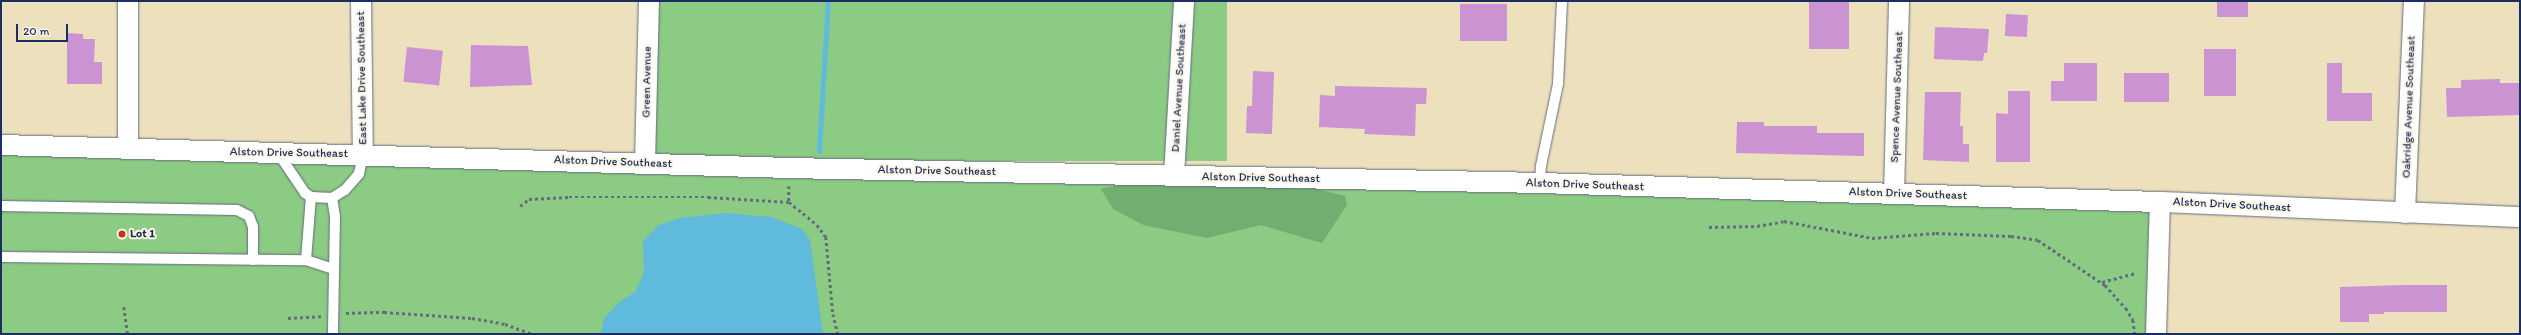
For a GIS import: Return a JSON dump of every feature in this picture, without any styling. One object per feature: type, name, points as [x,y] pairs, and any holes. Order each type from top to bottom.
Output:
[{"type":"street","points":[[128,1],[128,149]]},
{"type":"street","name":"East Lake Drive Southeast","points":[[361,1],[363,154]]},
{"type":"street","name":"Green Avenue","points":[[645,163],[649,1]]},
{"type":"street","name":"Daniel Avenue Southeast","points":[[1174,176],[1184,1]]},
{"type":"street","name":"Spence Avenue Southeast","points":[[1894,194],[1899,1]]},
{"type":"street","name":"Oakridge Avenue Southeast","points":[[2405,213],[2414,1]]},
{"type":"street","name":"Alston Drive Southeast","points":[[1,145],[363,154],[788,168],[1540,183],[2160,202],[2520,217]]},
{"type":"street","points":[[2156,334],[2160,202]]},
{"type":"lane","points":[[1540,183],[1541,166],[1558,84],[1562,1]]},
{"type":"lane","points":[[278,153],[305,193],[311,197],[332,198],[345,190],[359,174],[363,154]]},
{"type":"lane","points":[[306,260],[311,197]]},
{"type":"lane","points":[[332,198],[335,216],[333,334]]},
{"type":"lane","points":[[1,206],[237,210],[249,216],[253,227],[253,260]]},
{"type":"lane","points":[[1,257],[306,260],[333,270]]},
{"type":"path","points":[[788,168],[789,202]]},
{"type":"path","points":[[520,206],[529,199],[554,197],[708,197],[789,202],[817,225],[826,237],[833,314],[838,334]]},
{"type":"path","points":[[1709,228],[1757,226],[1784,221],[1872,238],[1936,233],[2011,236],[2038,240],[2101,282],[2126,308],[2133,320],[2135,334]]},
{"type":"path","points":[[2101,282],[2135,273]]},
{"type":"path","points":[[124,308],[128,334]]},
{"type":"path","points":[[288,318],[384,312],[472,318],[505,324],[533,334]]},
{"type":"green space","points":[[642,1],[1227,1],[1227,161],[642,161]]},
{"type":"green space","points":[[1,154],[2164,208],[2159,334],[1,334]]},
{"type":"green space","points":[[1122,184],[1316,189],[1345,196],[1347,205],[1322,243],[1261,225],[1207,238],[1143,225],[1113,209],[1101,189]]},
{"type":"water","points":[[725,213],[771,217],[802,229],[810,240],[823,334],[601,334],[604,319],[618,303],[635,292],[644,273],[643,241],[659,225],[680,218]]},
{"type":"building","points":[[1809,1],[1849,1],[1849,49],[1809,49]]},
{"type":"building","points":[[2217,1],[2248,1],[2248,17],[2217,17]]},
{"type":"building","points":[[1460,4],[1507,4],[1507,41],[1460,41]]},
{"type":"building","points":[[2006,14],[2028,15],[2027,37],[2005,36]]},
{"type":"building","points":[[1935,27],[1989,29],[1987,53],[1984,53],[1983,61],[1934,59]]},
{"type":"building","points":[[67,33],[83,34],[83,39],[95,39],[94,62],[102,62],[102,84],[67,84]]},
{"type":"building","points":[[471,45],[528,46],[532,85],[470,87]]},
{"type":"building","points":[[407,47],[443,51],[439,86],[403,82]]},
{"type":"building","points":[[2204,49],[2236,49],[2236,96],[2204,96]]},
{"type":"building","points":[[2064,63],[2097,63],[2097,101],[2051,101],[2051,81],[2064,81]]},
{"type":"building","points":[[2327,63],[2342,63],[2342,93],[2372,93],[2372,121],[2327,121]]},
{"type":"building","points":[[1253,71],[1274,72],[1272,134],[1246,133],[1247,106],[1252,106]]},
{"type":"building","points":[[2124,73],[2169,73],[2169,102],[2124,102]]},
{"type":"building","points":[[2500,79],[2500,83],[2520,83],[2520,115],[2447,117],[2446,88],[2461,88],[2461,80]]},
{"type":"building","points":[[1335,86],[1427,88],[1426,104],[1416,104],[1415,136],[1364,134],[1365,129],[1319,127],[1320,95],[1335,96]]},
{"type":"building","points":[[2008,91],[2030,91],[2030,162],[1996,162],[1996,113],[2008,114]]},
{"type":"building","points":[[1925,92],[1961,92],[1960,126],[1963,126],[1963,144],[1969,144],[1969,162],[1923,160]]},
{"type":"building","points":[[1737,122],[1764,122],[1764,126],[1817,126],[1817,133],[1864,133],[1864,156],[1736,153]]},
{"type":"building","points":[[2447,285],[2447,312],[2384,312],[2384,314],[2369,314],[2369,322],[2340,322],[2340,287]]},
{"type":"waterway","points":[[819,151],[828,1]]},
{"type":"place","name":"Lot 1","points":[[122,234]]}]
